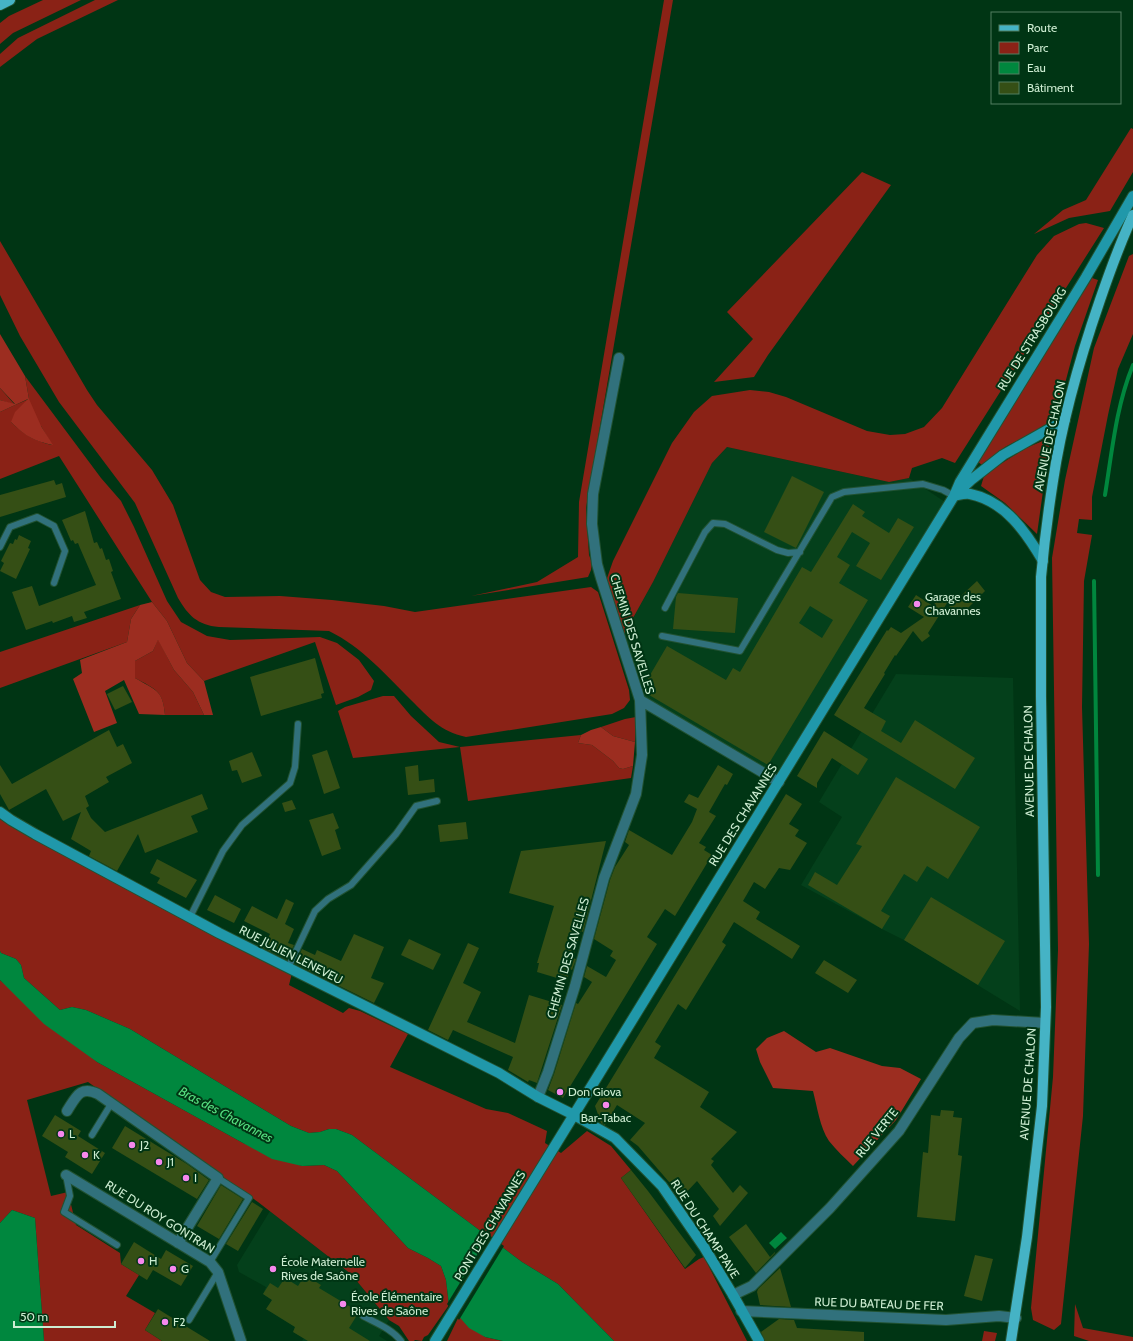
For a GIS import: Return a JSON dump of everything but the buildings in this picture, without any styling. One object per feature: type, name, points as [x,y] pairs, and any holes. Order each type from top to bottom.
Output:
[{"type":"main road","points":[[0,5],[10,0]]},
{"type":"main road","name":"RUE DE STRASBOURG","points":[[954,496],[960,482],[1086,277],[1133,196]]},
{"type":"main road","name":"AVENUE DE CHALON","points":[[1012,1341],[1027,1237],[1042,1106],[1045,1022],[1041,577],[1053,480],[1065,420],[1079,365],[1095,313],[1120,242],[1133,215]]},
{"type":"main road","points":[[954,496],[971,480],[1003,455],[1065,420]]},
{"type":"main road","points":[[954,496],[968,494],[986,500],[1000,508],[1024,531],[1043,561]]},
{"type":"main road","name":"RUE DES CHAVANNES","points":[[553,1148],[954,496]]},
{"type":"main road","name":"RUE JULIEN LENEVEU","points":[[0,812],[34,834],[190,917],[288,968],[499,1073],[538,1097],[574,1114]]},
{"type":"main road","name":"RUE DU CHAMP PAVE","points":[[574,1114],[615,1138],[662,1186],[704,1247],[759,1341]]},
{"type":"main road","name":"PONT DES CHAVANNES","points":[[436,1339],[553,1148]]},
{"type":"street","name":"CHEMIN DES SAVELLES","points":[[538,1097],[548,1072],[574,986],[604,878],[636,794],[642,755],[640,700],[597,564],[592,524],[593,494],[618,358]]},
{"type":"street","points":[[640,700],[779,782]]},
{"type":"street","name":"RUE VERTE","points":[[733,1295],[752,1286],[830,1208],[899,1131],[959,1038],[973,1023],[993,1020],[1045,1022]]},
{"type":"street","points":[[67,1111],[76,1097],[84,1091],[90,1090],[218,1178],[178,1243]]},
{"type":"street","name":"RUE DU ROY GONTRAN","points":[[66,1175],[210,1262],[218,1272],[241,1341]]},
{"type":"street","name":"RUE DU BATEAU DE FER","points":[[741,1311],[946,1320],[999,1316],[1016,1318]]},
{"type":"lane","points":[[662,636],[740,651],[832,497],[844,492],[923,484],[943,490],[954,496]]},
{"type":"lane","points":[[0,546],[10,527],[37,517],[54,526],[65,551],[54,583]]},
{"type":"lane","points":[[665,608],[705,532],[713,523],[725,524],[777,550],[788,553],[800,552]]},
{"type":"lane","points":[[190,917],[223,851],[242,825],[290,784],[296,767],[298,724]]},
{"type":"lane","points":[[288,968],[315,911],[328,899],[351,885],[396,834],[416,806],[437,801]]},
{"type":"lane","points":[[92,1135],[111,1104]]},
{"type":"lane","points":[[66,1175],[70,1196],[64,1212],[118,1245]]},
{"type":"lane","points":[[210,1262],[249,1198],[218,1178]]},
{"type":"lane","points":[[189,1320],[218,1272]]},
{"type":"lane","points":[[363,1316],[391,1332],[401,1341]]},
{"type":"shaded area","points":[[0,334],[25,376],[29,399],[41,426],[53,445],[40,442],[30,437],[11,422],[15,412],[28,399],[0,412],[0,400],[15,404],[0,388]]},
{"type":"shaded area","points":[[727,447],[889,482],[909,478],[945,502],[777,778],[645,697],[623,636],[653,582],[712,463]]},
{"type":"shaded area","points":[[152,602],[167,621],[187,663],[204,681],[213,715],[204,715],[193,692],[174,670],[158,640],[153,651],[135,661],[135,678],[157,691],[164,706],[165,715],[139,714],[124,680],[105,691],[117,723],[94,732],[73,679],[82,673],[80,660],[127,642],[131,619],[140,605]]},
{"type":"shaded area","points":[[896,674],[1013,678],[1020,1011],[904,940],[801,885],[842,817],[819,802]]},
{"type":"shaded area","points":[[601,727],[613,736],[635,742],[633,766],[623,769],[619,768],[613,761],[592,745],[578,743],[581,735]]},
{"type":"shaded area","points":[[784,1031],[816,1052],[830,1048],[882,1066],[900,1068],[921,1079],[896,1120],[853,1166],[835,1148],[826,1136],[813,1091],[773,1088],[760,1062],[756,1049],[767,1038]]},
{"type":"shaded area","points":[[270,1211],[351,1274],[389,1320],[379,1336],[387,1341],[302,1341],[304,1338],[293,1332],[295,1327],[266,1309],[272,1300],[263,1294],[266,1287],[239,1272],[237,1265]]},
{"type":"green space","points":[[43,0],[81,0],[13,33],[0,44],[0,23],[9,16]]},
{"type":"green space","points":[[95,0],[118,0],[37,39],[0,67],[0,54],[18,38]]},
{"type":"green space","points":[[664,0],[673,0],[586,508],[589,555],[592,563],[591,570],[588,577],[471,596],[537,582],[578,557],[579,502]]},
{"type":"green space","points":[[1131,128],[1133,129],[1133,172],[1110,211],[1069,218],[1034,234],[1063,210],[1086,200]]},
{"type":"green space","points":[[862,172],[891,185],[768,355],[754,377],[714,382],[753,339],[727,312]]},
{"type":"green space","points":[[1086,223],[1104,228],[955,463],[942,458],[912,468],[909,478],[889,482],[727,447],[712,463],[653,582],[623,636],[606,581],[613,561],[672,443],[694,412],[712,396],[750,390],[769,392],[786,397],[867,431],[890,435],[905,434],[924,427],[942,408],[1037,255],[1054,236],[1079,224]]},
{"type":"green space","points":[[0,241],[87,390],[97,405],[152,470],[173,505],[200,580],[211,592],[225,597],[280,596],[332,600],[384,606],[415,612],[591,587],[598,592],[629,690],[630,700],[624,708],[612,714],[466,737],[449,731],[436,723],[363,653],[329,631],[219,627],[205,624],[194,618],[178,598],[135,503],[59,402],[20,336],[0,295]]},
{"type":"green space","points":[[1133,254],[1133,334],[1118,369],[1092,497],[1092,520],[1079,519],[1077,533],[1092,535],[1084,581],[1082,707],[1089,944],[1083,1116],[1061,1324],[1054,1330],[1033,1320],[1031,1308],[1053,1077],[1058,950],[1052,558],[1065,480],[1094,348],[1129,256]]},
{"type":"green space","points":[[1089,277],[1098,280],[1075,346],[1055,421],[1005,447],[982,465],[978,462]]},
{"type":"green space","points":[[25,376],[101,478],[121,501],[167,601],[181,622],[207,636],[230,640],[320,637],[337,643],[359,660],[374,681],[371,690],[358,697],[336,705],[315,642],[204,681],[187,663],[167,621],[152,602],[59,456],[0,479],[0,412],[29,399]],"holes":[[[11,422],[41,426],[52,445],[40,442],[30,437],[20,431]]]},
{"type":"green space","points":[[0,388],[15,405],[0,400]]},
{"type":"green space","points":[[1045,440],[1050,441],[1037,534],[1005,503],[981,486],[984,476],[999,465],[1026,448]]},
{"type":"green space","points":[[140,605],[131,619],[127,642],[0,688],[0,652]]},
{"type":"green space","points":[[158,639],[174,670],[193,692],[204,715],[165,715],[162,700],[157,691],[135,678],[135,661],[153,651]]},
{"type":"green space","points":[[383,696],[394,696],[411,716],[439,742],[460,747],[353,758],[338,711],[345,707]]},
{"type":"green space","points":[[636,717],[635,742],[613,736],[601,727],[625,719]]},
{"type":"green space","points":[[581,735],[578,743],[592,745],[613,761],[619,768],[623,769],[633,766],[631,778],[468,801],[460,747]]},
{"type":"green space","points":[[0,818],[292,973],[289,985],[343,1013],[349,1008],[360,1011],[408,1034],[390,1067],[486,1109],[508,1113],[547,1131],[545,1143],[561,1153],[587,1131],[611,1146],[631,1170],[621,1178],[685,1269],[704,1257],[747,1341],[614,1341],[558,1284],[522,1262],[352,1135],[336,1129],[309,1133],[291,1126],[130,1029],[86,1010],[72,1007],[60,1010],[24,978],[21,965],[16,959],[1,953],[0,951]]},
{"type":"green space","points":[[0,980],[97,1062],[243,1143],[302,1166],[324,1165],[337,1171],[408,1248],[441,1266],[446,1280],[449,1305],[428,1335],[424,1337],[422,1341],[409,1341],[399,1326],[389,1320],[351,1274],[258,1202],[88,1082],[27,1100],[51,1196],[68,1192],[76,1225],[120,1253],[121,1264],[139,1275],[126,1296],[155,1313],[145,1330],[162,1341],[44,1341],[35,1218],[12,1210],[0,1223]]},
{"type":"green space","points":[[1075,1304],[1083,1328],[1133,1337],[1133,1341],[1089,1341],[1074,1336]]},
{"type":"green space","points":[[459,1316],[485,1337],[503,1341],[447,1341]]},
{"type":"green space","points":[[984,1331],[997,1333],[995,1341],[982,1341]]},
{"type":"water","name":"Bras des Chavannes","points":[[0,951],[1,953],[16,959],[21,965],[24,978],[60,1010],[72,1007],[86,1010],[130,1029],[291,1126],[309,1133],[336,1129],[352,1135],[522,1262],[558,1284],[614,1341],[503,1341],[485,1337],[469,1328],[449,1305],[446,1280],[441,1266],[408,1248],[337,1171],[324,1165],[302,1166],[272,1159],[97,1062],[44,1024],[0,980]]},
{"type":"water","points":[[12,1210],[35,1218],[44,1341],[0,1341],[0,1223]]},
{"type":"water","points":[[781,1232],[787,1238],[775,1249],[769,1243]]},
{"type":"pier","points":[[489,1235],[504,1246],[459,1320],[447,1304]]},
{"type":"waterway","points":[[1105,495],[1112,446],[1122,397],[1133,365]]},
{"type":"waterway","points":[[1094,581],[1098,875]]},
{"type":"place","name":"Garage des Chavannes","points":[[917,604]]},
{"type":"place","name":"Don Giova","points":[[560,1092]]},
{"type":"place","name":"Bar-Tabac","points":[[606,1105]]},
{"type":"place","name":"L","points":[[61,1134]]},
{"type":"place","name":"J2","points":[[132,1145]]},
{"type":"place","name":"K","points":[[85,1155]]},
{"type":"place","name":"J1","points":[[159,1162]]},
{"type":"place","name":"I","points":[[186,1178]]},
{"type":"place","name":"H","points":[[141,1261]]},
{"type":"place","name":"G","points":[[173,1269]]},
{"type":"place","name":"École Maternelle Rives de Saône","points":[[273,1269]]},
{"type":"place","name":"École Élémentaire Rives de Saône","points":[[343,1304]]},
{"type":"place","name":"F2","points":[[165,1322]]}]
